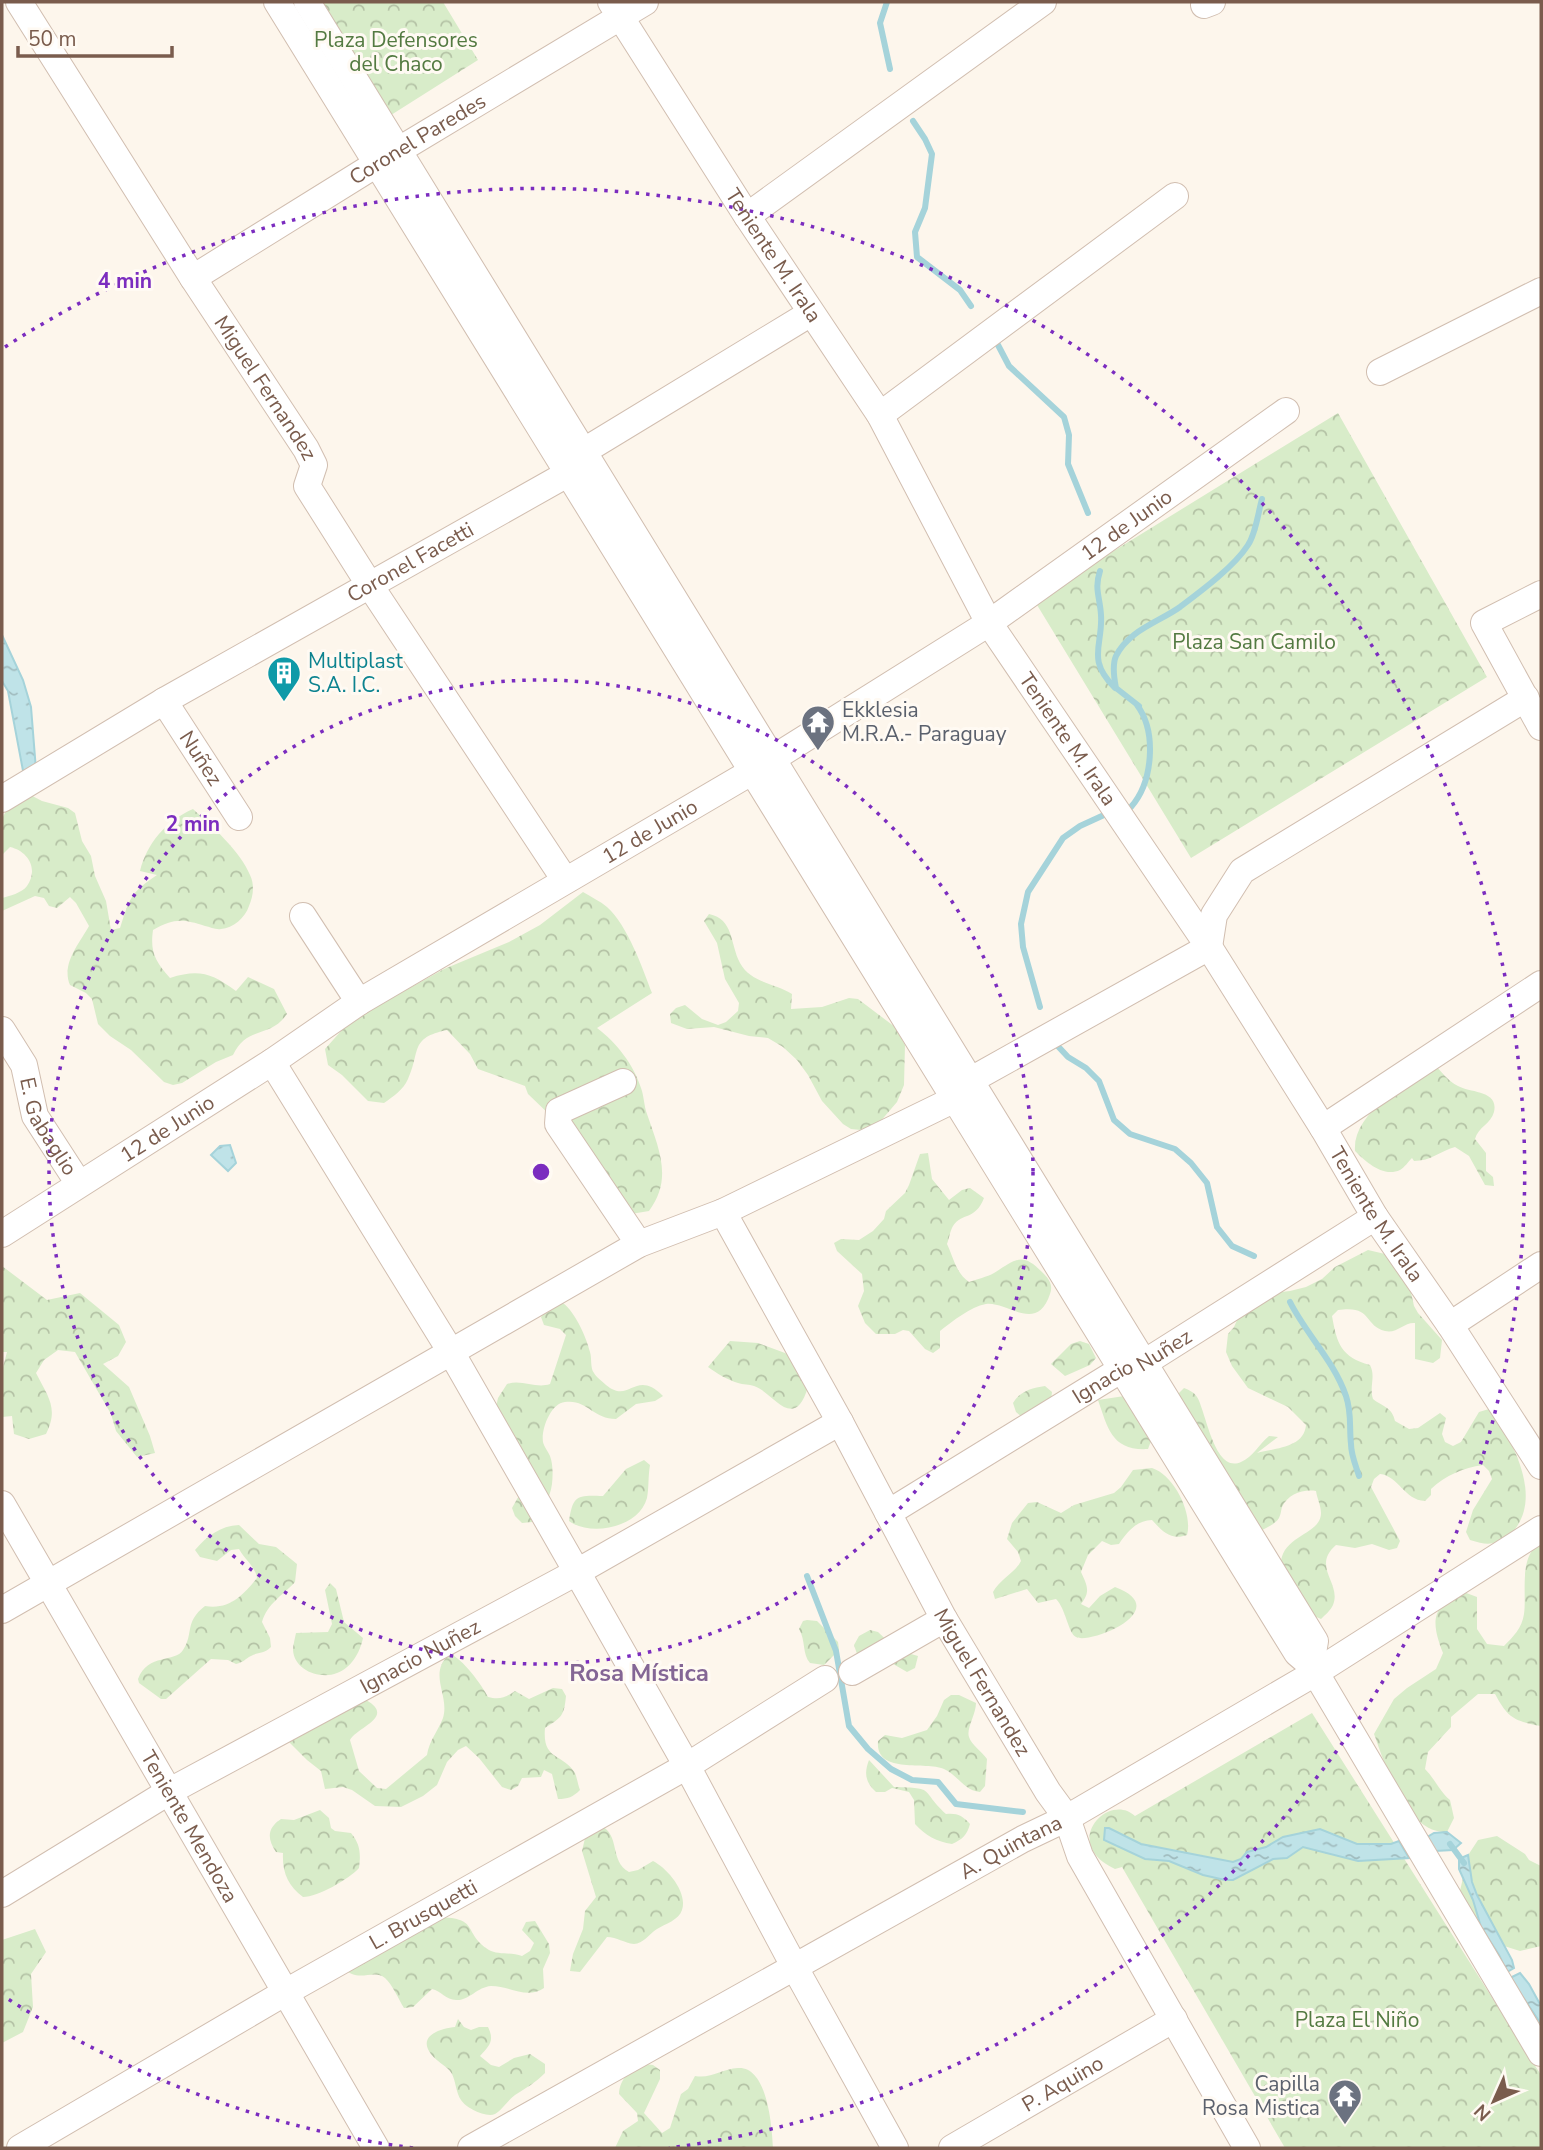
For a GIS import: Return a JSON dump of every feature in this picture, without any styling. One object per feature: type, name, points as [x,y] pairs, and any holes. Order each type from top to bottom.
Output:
[{"type":"street","name":"Miguel Fernandez","points":[[19,2],[193,278],[306,449],[314,465],[307,486],[565,880]]},
{"type":"street","points":[[277,2],[388,156],[584,451],[763,765],[1133,1366],[1297,1653],[1313,1669],[1541,2053]]},
{"type":"street","points":[[307,2],[388,156],[569,473],[763,765]]},
{"type":"street","name":"Coronel Paredes","points":[[193,278],[616,10],[645,2]]},
{"type":"street","points":[[747,216],[1043,2]]},
{"type":"street","name":"Teniente M. Irala","points":[[616,10],[747,216],[880,415],[989,623],[1209,947],[1323,1128],[1375,1217],[1450,1325],[1541,1466]]},
{"type":"street","points":[[880,415],[1175,196]]},
{"type":"street","points":[[1380,372],[1541,291]]},
{"type":"street","name":"Coronel Facetti","points":[[2,799],[164,701],[569,473],[584,451],[811,313]]},
{"type":"street","name":"12 de Junio","points":[[2,1234],[272,1062],[359,1002],[763,765],[989,623],[1286,411]]},
{"type":"street","points":[[1541,594],[1484,623],[1541,727]]},
{"type":"street","points":[[2,1610],[639,1244],[723,1212],[963,1090],[1209,947],[1214,915],[1242,871],[1526,698]]},
{"type":"street","name":"Nuñez","points":[[164,701],[239,817]]},
{"type":"street","points":[[303,916],[359,1002]]},
{"type":"street","points":[[1323,1128],[1541,984]]},
{"type":"street","name":"E. Gabaglio","points":[[2,1030],[24,1065],[35,1116],[79,1185]]},
{"type":"street","points":[[272,1062],[451,1352],[687,1766],[895,2148]]},
{"type":"street","points":[[624,1082],[559,1111],[558,1124],[639,1244]]},
{"type":"street","name":"Miguel Fernandez","points":[[723,1212],[840,1422],[944,1619],[1048,1792],[1067,1818],[1080,1856],[1247,2148]]},
{"type":"street","name":"Ignacio Nuñez","points":[[888,1513],[1375,1217]]},
{"type":"street","points":[[1450,1325],[1541,1265]]},
{"type":"street","name":"Ignacio Nuñez","points":[[2,1894],[170,1791],[577,1572],[840,1422]]},
{"type":"street","name":"Teniente Mendoza","points":[[2,1504],[376,2148]]},
{"type":"street","name":"A. Quintana","points":[[471,2148],[1023,1839],[1067,1818],[1541,1529]]},
{"type":"street","points":[[852,1672],[944,1619]]},
{"type":"street","name":"L. Brusquetti","points":[[20,2148],[286,1992],[687,1766],[825,1679]]},
{"type":"street","name":"P. Aquino","points":[[952,2148],[1174,2019]]},
{"type":"green space","name":"Plaza Defensores del Chaco","points":[[307,2],[443,2],[478,60],[380,122]]},
{"type":"green space","name":"Plaza San Camilo","points":[[1338,413],[1487,677],[1191,858],[1034,600]]},
{"type":"green space","points":[[17,788],[75,813],[82,841],[91,856],[95,876],[106,901],[111,930],[120,928],[132,897],[157,875],[140,871],[153,842],[174,820],[193,809],[225,839],[246,866],[253,883],[252,899],[242,918],[225,928],[217,929],[179,921],[153,930],[155,956],[170,978],[204,974],[236,991],[248,977],[274,989],[287,1014],[273,1027],[245,1039],[233,1055],[182,1083],[173,1085],[164,1082],[131,1050],[98,1024],[92,999],[70,985],[69,962],[89,926],[76,903],[70,897],[57,908],[49,906],[44,898],[35,896],[2,911],[2,898],[25,888],[32,873],[30,862],[22,852],[10,847],[2,855],[2,819]]},
{"type":"green space","points":[[583,892],[615,915],[634,947],[652,993],[597,1028],[611,1040],[629,1063],[642,1091],[662,1164],[660,1187],[649,1211],[631,1214],[553,1118],[528,1094],[525,1086],[478,1069],[470,1054],[447,1030],[435,1033],[421,1042],[406,1083],[384,1103],[368,1101],[328,1065],[325,1049],[350,1021],[444,969],[509,942],[540,925]]},
{"type":"green space","points":[[709,914],[723,921],[740,963],[750,975],[792,994],[791,1009],[822,1007],[849,998],[858,999],[895,1027],[905,1045],[904,1085],[897,1102],[879,1123],[861,1130],[851,1129],[843,1124],[822,1101],[797,1060],[768,1038],[714,1027],[687,1029],[671,1023],[670,1014],[685,1005],[702,1019],[718,1025],[726,1022],[738,1011],[739,1003],[725,979],[717,943],[704,921]]},
{"type":"green space","points":[[1433,1063],[1454,1084],[1482,1093],[1492,1100],[1494,1112],[1475,1139],[1486,1153],[1486,1171],[1493,1177],[1494,1186],[1485,1185],[1469,1156],[1455,1147],[1425,1159],[1414,1161],[1412,1158],[1402,1169],[1394,1172],[1375,1167],[1355,1151],[1356,1137],[1371,1112]]},
{"type":"green space","points":[[928,1153],[932,1179],[949,1200],[962,1190],[970,1188],[984,1198],[977,1210],[953,1226],[947,1244],[961,1274],[969,1282],[1014,1261],[1025,1260],[1044,1274],[1051,1288],[1044,1306],[1030,1314],[994,1304],[968,1311],[940,1331],[940,1348],[933,1353],[925,1349],[909,1331],[876,1334],[865,1323],[858,1306],[864,1291],[862,1274],[837,1251],[834,1243],[841,1239],[859,1240],[873,1231],[884,1219],[886,1211],[905,1193],[920,1154]]},
{"type":"green space","points":[[1368,1250],[1385,1254],[1410,1288],[1418,1313],[1442,1340],[1440,1358],[1433,1363],[1415,1359],[1415,1323],[1385,1331],[1357,1310],[1338,1310],[1332,1316],[1339,1342],[1353,1358],[1370,1365],[1373,1399],[1389,1410],[1395,1421],[1409,1429],[1418,1428],[1440,1413],[1446,1418],[1442,1434],[1445,1442],[1453,1446],[1461,1442],[1479,1412],[1489,1409],[1495,1414],[1518,1458],[1526,1490],[1525,1506],[1520,1521],[1511,1534],[1492,1543],[1477,1542],[1470,1540],[1466,1532],[1473,1510],[1492,1479],[1483,1465],[1449,1476],[1431,1489],[1431,1495],[1425,1501],[1412,1497],[1392,1479],[1380,1474],[1371,1487],[1400,1541],[1397,1548],[1389,1550],[1372,1544],[1355,1548],[1336,1545],[1326,1561],[1335,1597],[1332,1607],[1321,1619],[1314,1616],[1281,1568],[1286,1549],[1319,1521],[1321,1510],[1316,1491],[1292,1496],[1282,1507],[1280,1517],[1272,1525],[1256,1533],[1178,1394],[1184,1388],[1196,1395],[1212,1439],[1224,1459],[1232,1463],[1245,1460],[1269,1436],[1278,1437],[1257,1453],[1294,1443],[1304,1433],[1306,1425],[1288,1407],[1248,1388],[1232,1366],[1226,1352],[1228,1334],[1242,1309],[1262,1294],[1306,1287],[1322,1279],[1335,1267]]},
{"type":"green space","points":[[2,1266],[47,1300],[80,1293],[119,1325],[126,1342],[118,1356],[103,1364],[129,1387],[155,1453],[137,1457],[116,1431],[111,1414],[75,1352],[58,1350],[44,1360],[36,1373],[52,1410],[46,1434],[29,1439],[14,1434],[12,1416],[2,1417],[2,1371],[7,1352],[2,1352]]},
{"type":"green space","points":[[560,1301],[575,1316],[590,1352],[593,1371],[598,1378],[614,1390],[646,1385],[663,1396],[655,1401],[636,1404],[616,1419],[601,1416],[579,1403],[565,1402],[555,1407],[545,1424],[543,1437],[552,1462],[551,1489],[536,1518],[532,1522],[522,1523],[512,1508],[521,1492],[496,1407],[507,1384],[550,1384],[566,1335],[560,1329],[544,1325],[541,1317],[552,1304]]},
{"type":"green space","points":[[730,1341],[758,1343],[792,1357],[808,1387],[802,1401],[790,1409],[761,1389],[730,1380],[708,1367]]},
{"type":"green space","points":[[1080,1341],[1089,1344],[1096,1358],[1090,1365],[1065,1376],[1051,1364],[1071,1344]]},
{"type":"green space","points":[[1045,1386],[1052,1392],[1051,1401],[1023,1418],[1016,1412],[1013,1403],[1019,1396],[1031,1389]]},
{"type":"green space","points":[[1131,1395],[1151,1441],[1148,1449],[1136,1449],[1119,1442],[1109,1429],[1098,1400]]},
{"type":"green space","points":[[644,1460],[650,1465],[647,1498],[634,1516],[624,1523],[601,1529],[578,1526],[569,1521],[572,1506],[578,1498],[603,1496],[626,1469]]},
{"type":"green space","points":[[1152,1468],[1168,1478],[1180,1496],[1187,1516],[1187,1535],[1172,1536],[1152,1520],[1142,1522],[1129,1531],[1119,1544],[1111,1545],[1102,1541],[1088,1555],[1081,1572],[1087,1588],[1081,1604],[1089,1608],[1100,1596],[1115,1587],[1131,1596],[1136,1606],[1133,1615],[1123,1624],[1096,1636],[1076,1637],[1056,1599],[1038,1603],[1027,1589],[995,1599],[993,1592],[996,1587],[1021,1561],[1018,1552],[1007,1539],[1012,1523],[1028,1503],[1037,1502],[1061,1513],[1074,1505],[1114,1493],[1133,1470]]},
{"type":"green space","points":[[239,1525],[259,1544],[276,1547],[297,1564],[295,1582],[271,1605],[262,1622],[270,1638],[271,1647],[236,1664],[228,1660],[211,1659],[166,1699],[161,1699],[139,1683],[142,1671],[148,1665],[179,1654],[183,1650],[194,1617],[205,1606],[222,1606],[235,1600],[257,1578],[239,1549],[231,1550],[217,1561],[200,1557],[195,1550],[214,1533]]},
{"type":"green space","points":[[1541,1542],[1541,1726],[1513,1717],[1495,1694],[1478,1694],[1451,1717],[1451,1727],[1428,1752],[1425,1769],[1450,1800],[1454,1818],[1447,1832],[1433,1830],[1420,1822],[1399,1795],[1374,1734],[1394,1699],[1436,1669],[1443,1653],[1436,1617],[1451,1597],[1461,1591],[1477,1597],[1477,1629],[1487,1644],[1504,1646],[1514,1636],[1524,1614],[1526,1565],[1534,1548]]},
{"type":"green space","points":[[330,1583],[336,1589],[344,1622],[363,1638],[360,1649],[347,1668],[323,1675],[303,1668],[294,1657],[293,1648],[296,1633],[328,1632],[332,1624],[325,1590]]},
{"type":"green space","points":[[803,1621],[817,1621],[838,1642],[839,1650],[824,1665],[810,1663],[806,1656],[799,1629]]},
{"type":"green space","points":[[870,1630],[878,1632],[897,1650],[918,1656],[915,1668],[907,1672],[888,1661],[858,1657],[854,1645],[859,1636]]},
{"type":"green space","points":[[450,1654],[466,1666],[488,1697],[502,1698],[515,1691],[529,1699],[553,1688],[562,1689],[566,1696],[563,1712],[545,1728],[545,1739],[550,1751],[575,1773],[580,1790],[570,1797],[558,1799],[552,1774],[544,1770],[541,1777],[522,1778],[518,1786],[511,1790],[502,1787],[466,1746],[447,1762],[437,1785],[423,1796],[401,1807],[375,1806],[352,1790],[343,1787],[325,1789],[321,1771],[286,1739],[366,1700],[374,1706],[376,1717],[350,1740],[359,1771],[377,1788],[386,1789],[427,1755],[443,1718],[440,1669]]},
{"type":"green space","points":[[951,1695],[959,1695],[976,1703],[968,1734],[987,1759],[985,1786],[980,1792],[969,1788],[944,1769],[893,1763],[884,1759],[879,1752],[878,1741],[885,1735],[902,1738],[927,1730],[944,1700]]},
{"type":"green space","name":"Plaza El Niño","points":[[1312,1713],[1541,2075],[1541,2148],[1285,2148],[1122,1867],[1115,1869],[1099,1858],[1091,1846],[1090,1834],[1094,1823],[1102,1815],[1113,1810],[1124,1810],[1135,1816]]},
{"type":"green space","points":[[869,1760],[894,1787],[922,1789],[946,1814],[956,1814],[964,1818],[970,1824],[966,1834],[952,1844],[936,1840],[923,1831],[915,1824],[914,1800],[909,1792],[892,1788],[885,1792],[876,1792],[870,1785],[866,1773]]},
{"type":"green space","points":[[320,1810],[329,1818],[331,1828],[351,1833],[354,1837],[359,1849],[359,1868],[333,1887],[303,1897],[287,1878],[283,1853],[276,1852],[270,1834],[273,1826],[281,1819],[294,1820]]},
{"type":"green space","points":[[600,1825],[611,1835],[619,1861],[629,1872],[653,1861],[670,1875],[682,1896],[682,1910],[675,1919],[637,1944],[607,1937],[580,1972],[570,1971],[573,1954],[583,1929],[585,1911],[596,1897],[582,1851],[586,1834]]},
{"type":"green space","points":[[1497,1836],[1541,1866],[1541,1946],[1520,1951],[1504,1946],[1493,1947],[1459,1895],[1463,1878],[1459,1869],[1478,1840]]},
{"type":"green space","points":[[434,1917],[465,1923],[475,1937],[492,1952],[522,1956],[530,1951],[534,1943],[522,1930],[526,1922],[535,1921],[549,1944],[550,1953],[543,1969],[544,1988],[525,1993],[491,1986],[461,2000],[449,1999],[432,1989],[413,2007],[404,2008],[385,1978],[376,1974],[355,1975],[343,1968]]},
{"type":"green space","points":[[35,1929],[46,1952],[31,1974],[33,2007],[23,2032],[2,2043],[2,1940]]},
{"type":"green space","points":[[458,2019],[464,2027],[471,2030],[488,2027],[491,2040],[480,2056],[491,2065],[499,2067],[514,2058],[530,2054],[545,2064],[545,2073],[512,2097],[495,2114],[487,2115],[472,2109],[459,2097],[452,2074],[431,2054],[427,2045],[430,2036],[455,2027]]},
{"type":"green space","points":[[645,2064],[660,2070],[660,2079],[644,2113],[662,2133],[670,2128],[681,2094],[688,2089],[695,2076],[738,2068],[748,2070],[762,2087],[773,2148],[615,2148],[623,2131],[638,2121],[637,2113],[619,2094],[621,2083],[630,2072]]},
{"type":"water","points":[[2,635],[23,680],[31,707],[36,770],[24,776],[8,691],[2,681]]},
{"type":"water","points":[[230,1145],[236,1163],[228,1171],[211,1155],[220,1146]]},
{"type":"water","points":[[1105,1828],[1141,1844],[1233,1862],[1241,1859],[1247,1852],[1266,1847],[1283,1837],[1320,1829],[1357,1844],[1391,1844],[1399,1841],[1409,1858],[1358,1861],[1303,1847],[1287,1858],[1273,1859],[1233,1880],[1225,1880],[1203,1875],[1169,1861],[1145,1859],[1104,1840]]},
{"type":"water","points":[[1447,1832],[1461,1843],[1453,1850],[1435,1851],[1424,1839],[1434,1833]]},
{"type":"water","points":[[1468,1855],[1477,1895],[1512,1960],[1514,1968],[1507,1972],[1481,1927],[1459,1869],[1459,1859]]},
{"type":"water","points":[[1520,1973],[1541,2006],[1541,2024],[1510,1978]]},
{"type":"waterway","points":[[887,2],[880,23],[890,69]]},
{"type":"waterway","points":[[913,121],[932,154],[925,208],[915,232],[917,257],[960,290],[971,306]]},
{"type":"waterway","points":[[998,345],[1009,366],[1064,417],[1069,435],[1068,464],[1088,513]]},
{"type":"waterway","points":[[1139,706],[1116,688],[1116,656],[1136,633],[1180,607],[1234,562],[1251,540],[1262,499]]},
{"type":"waterway","points":[[1100,571],[1097,583],[1101,615],[1098,660],[1106,678],[1115,688]]},
{"type":"waterway","points":[[1131,807],[1144,784],[1150,757],[1148,729],[1137,705]]},
{"type":"waterway","points":[[1040,1007],[1023,947],[1021,924],[1028,892],[1063,838],[1080,826],[1104,815]]},
{"type":"waterway","points":[[1054,1042],[1068,1057],[1086,1068],[1099,1081],[1114,1120],[1130,1134],[1175,1149],[1191,1163],[1207,1183],[1217,1227],[1232,1246],[1254,1256]]},
{"type":"waterway","points":[[1290,1302],[1341,1383],[1348,1402],[1352,1452],[1359,1476]]},
{"type":"waterway","points":[[807,1576],[836,1651],[849,1726],[868,1749],[891,1769],[912,1780],[938,1782],[956,1804],[1023,1812]]},
{"type":"waterway","points":[[1450,1844],[1464,1863]]},
{"type":"place","name":"Multiplast S.A. I.C.","points":[[284,703]]},
{"type":"place","name":"Ekklesia M.R.A.- Paraguay","points":[[818,752]]},
{"type":"place","name":"Capilla Rosa Mistica","points":[[1345,2126]]},
{"type":"district","name":"Rosa Mística","points":[[639,1673]]}]
